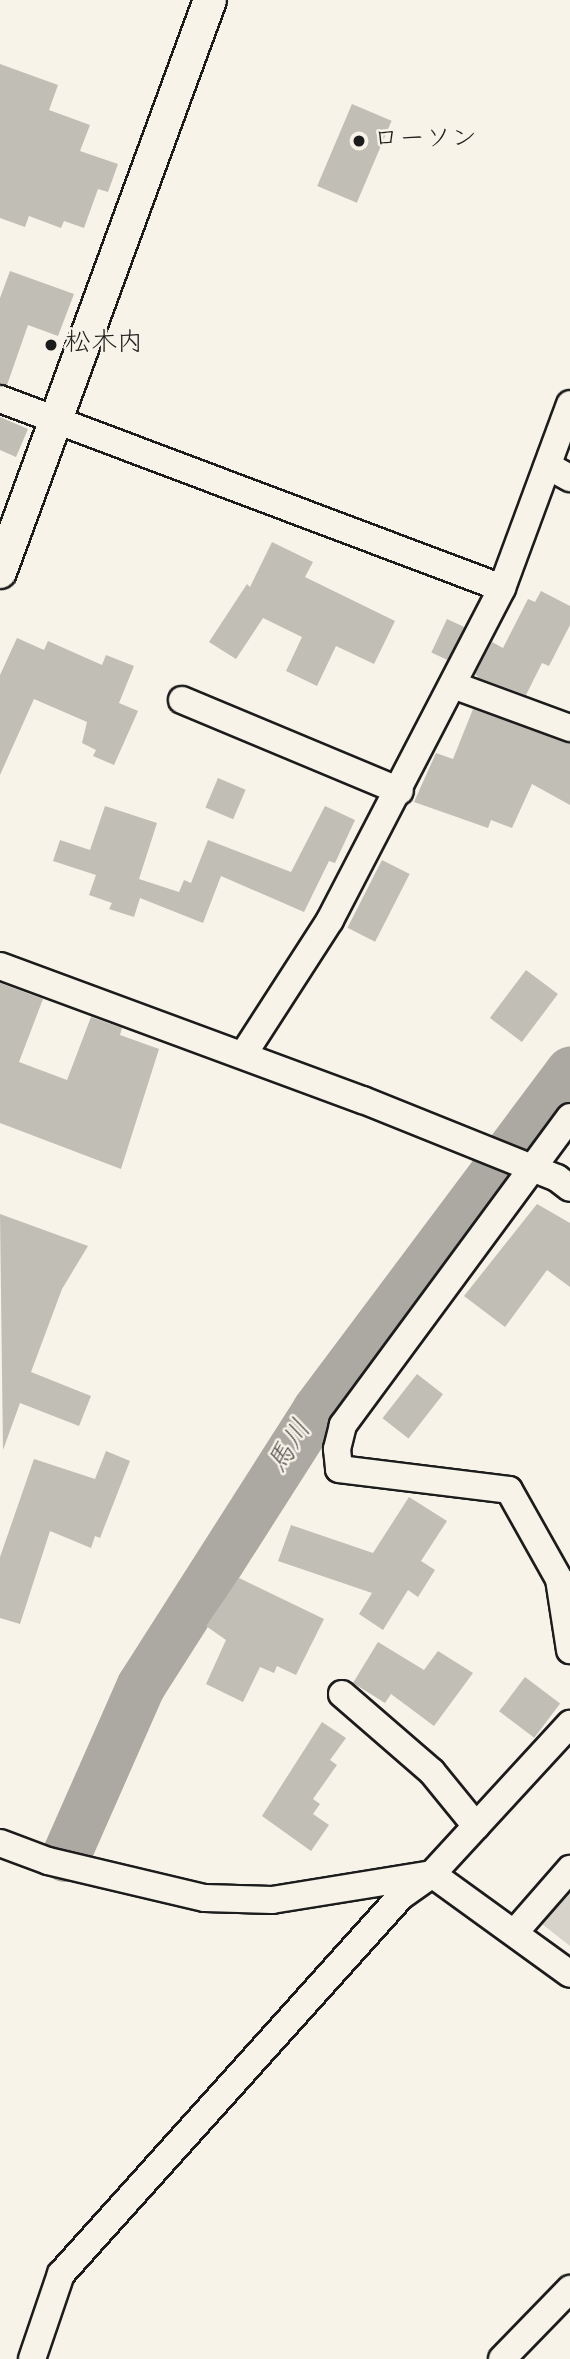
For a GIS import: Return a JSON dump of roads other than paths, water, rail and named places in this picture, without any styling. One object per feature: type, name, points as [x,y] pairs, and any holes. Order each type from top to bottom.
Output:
[{"type":"street","points":[[0,572],[210,0]]},
{"type":"street","points":[[0,399],[502,588]]},
{"type":"street","points":[[243,1055],[330,920],[400,791],[502,588],[559,472],[570,404]]},
{"type":"street","points":[[453,685],[570,728]]},
{"type":"street","points":[[182,700],[400,791]]},
{"type":"street","points":[[0,967],[243,1055],[526,1167],[570,1188]]},
{"type":"street","points":[[570,1116],[526,1167],[343,1425],[337,1450],[339,1469],[509,1490],[559,1579],[570,1650]]},
{"type":"street","points":[[342,1694],[432,1772],[476,1826]]},
{"type":"street","points":[[32,2359],[61,2274],[401,1896],[432,1874],[570,1724]]},
{"type":"street","points":[[0,1843],[48,1861],[205,1898],[272,1900],[432,1874],[570,1974]]},
{"type":"street","points":[[515,1932],[570,1869]]},
{"type":"street","points":[[502,2359],[570,2289]]},
{"type":"waterway","name":"馬川","points":[[65,1857],[141,1685],[316,1410],[570,1070]]},
{"type":"place","name":"ローソン","points":[[359,141]]},
{"type":"place","name":"松木内","points":[[51,345]]}]
